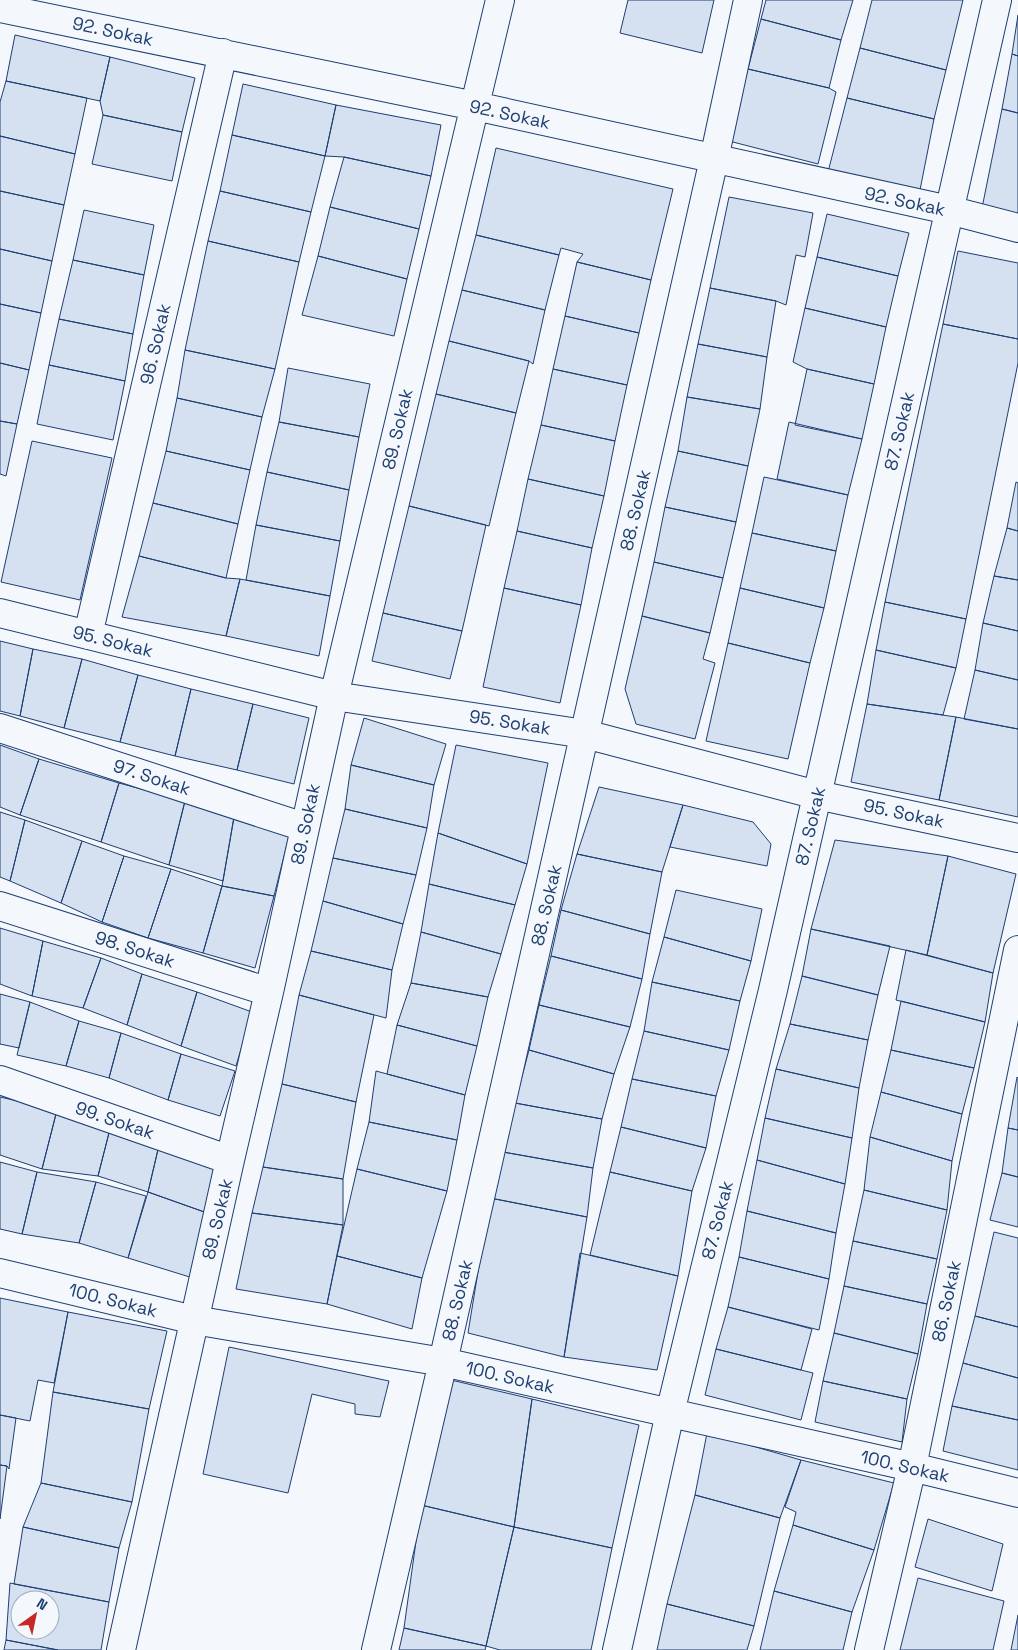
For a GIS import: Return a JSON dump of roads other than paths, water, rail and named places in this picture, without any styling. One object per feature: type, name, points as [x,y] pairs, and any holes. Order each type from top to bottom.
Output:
[{"type":"street","name":"89. Sokak","points":[[121,1650],[334,696],[500,0]]},
{"type":"street","name":"88. Sokak","points":[[376,1650],[585,734],[748,0]]},
{"type":"street","name":"87. Sokak","points":[[617,1650],[670,1413],[773,990],[997,0]]},
{"type":"street","name":"92. Sokak","points":[[0,8],[475,106],[949,210],[1018,228]]},
{"type":"street","name":"96. Sokak","points":[[88,635],[223,53]]},
{"type":"street","name":"95. Sokak","points":[[0,613],[334,696],[585,734],[817,795],[1018,838]]},
{"type":"street","name":"97. Sokak","points":[[0,728],[304,827]]},
{"type":"street","name":"98. Sokak","points":[[0,906],[269,992]]},
{"type":"street","name":"86. Sokak","points":[[869,1650],[912,1467],[1018,950]]},
{"type":"street","name":"99. Sokak","points":[[0,1080],[230,1160]]},
{"type":"street","name":"100. Sokak","points":[[0,1272],[194,1320],[443,1362],[912,1467],[1018,1493]]}]
